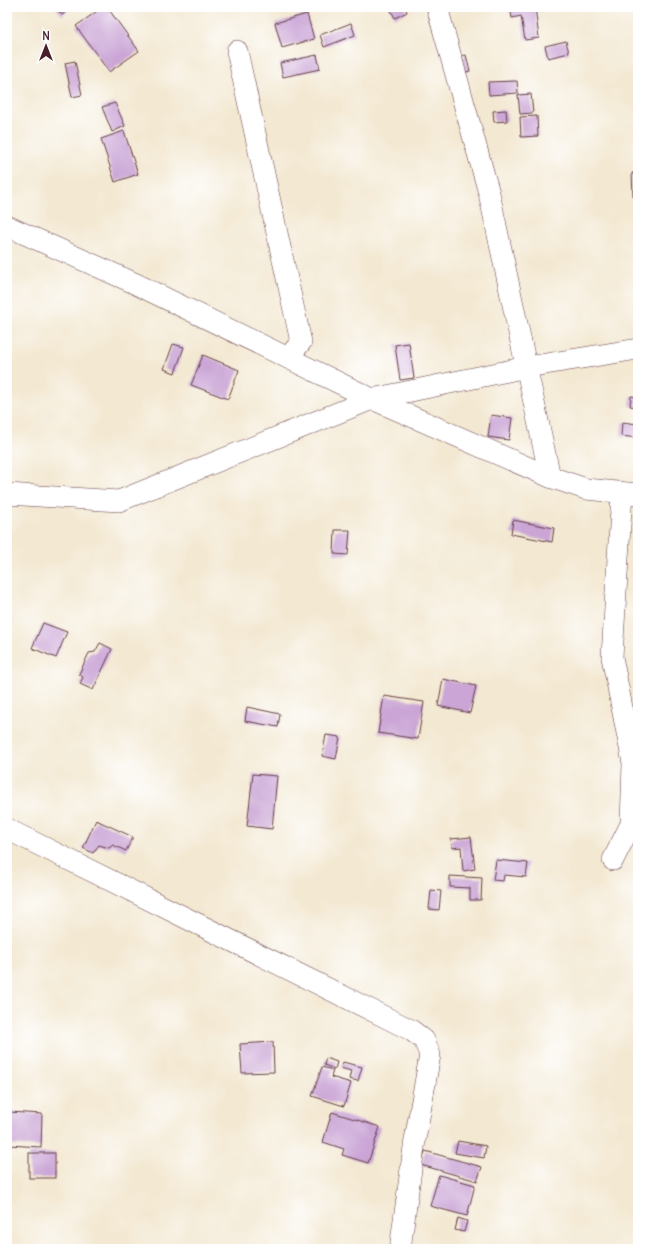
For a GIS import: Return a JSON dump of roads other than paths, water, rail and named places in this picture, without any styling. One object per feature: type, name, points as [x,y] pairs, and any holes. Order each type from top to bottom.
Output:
[{"type":"street","points":[[437,7],[489,193],[550,477]]},
{"type":"street","points":[[237,51],[301,342],[288,358]]},
{"type":"street","points":[[7,226],[134,283],[372,399],[550,477],[586,489],[630,494],[612,657],[633,763],[631,824],[613,860]]},
{"type":"street","points":[[7,494],[119,501],[372,399],[526,367],[638,349]]},
{"type":"street","points":[[7,829],[411,1030],[424,1040],[430,1055],[415,1140],[400,1249]]}]
